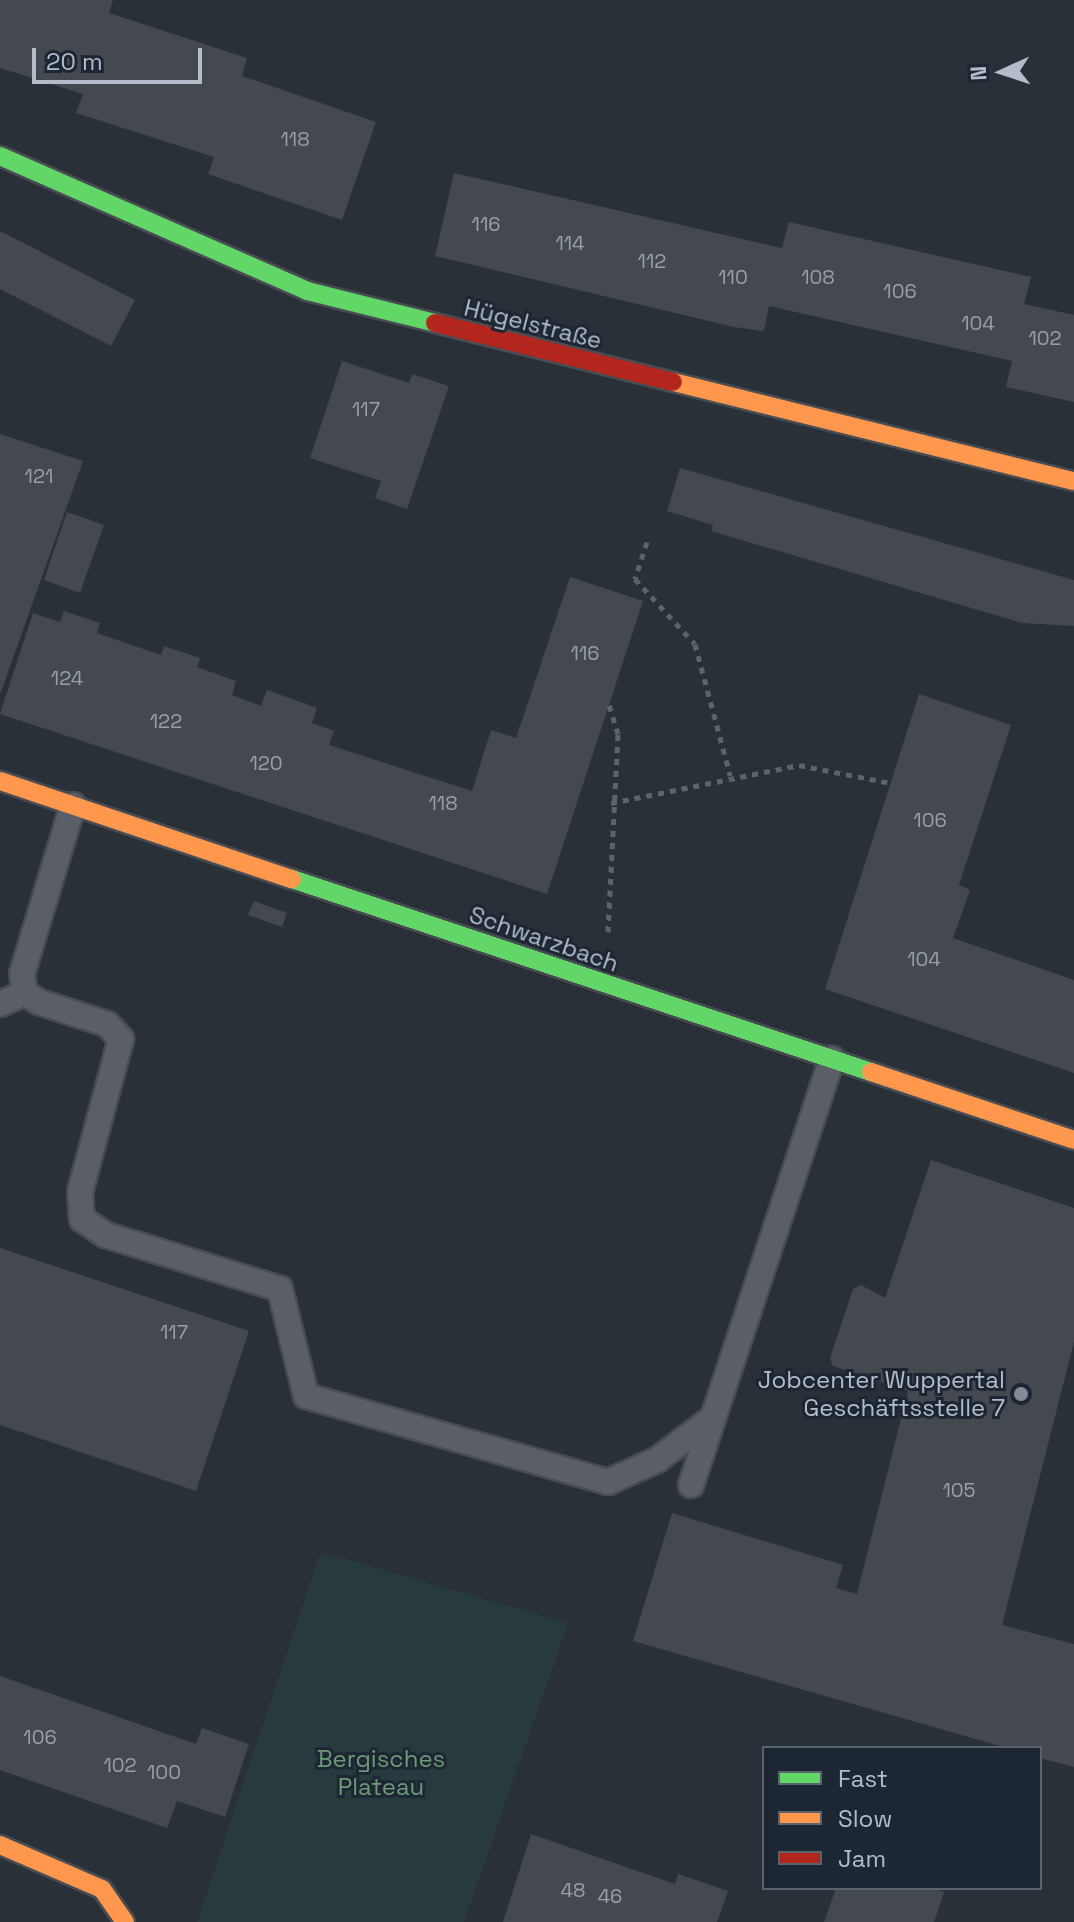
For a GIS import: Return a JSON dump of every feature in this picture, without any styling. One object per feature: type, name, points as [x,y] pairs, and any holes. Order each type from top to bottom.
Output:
[{"type":"street","name":"Hügelstraße","points":[[0,156],[307,291],[1074,481]]},
{"type":"street","name":"Schwarzbach","points":[[0,781],[1074,1140]]},
{"type":"street","points":[[0,1845],[102,1889],[125,1922]]},
{"type":"lane","points":[[25,993],[22,974],[73,805]]},
{"type":"lane","points":[[0,1004],[25,993],[107,1024],[121,1039],[80,1192],[82,1219],[106,1235],[280,1289],[306,1396],[608,1482],[657,1460],[713,1418]]},
{"type":"lane","points":[[691,1485],[832,1059]]},
{"type":"path","points":[[647,542],[635,579],[695,644],[730,775]]},
{"type":"path","points":[[609,704],[618,734],[611,803],[610,880]]},
{"type":"path","points":[[611,803],[730,775],[799,765],[891,783]]},
{"type":"green space","name":"Bergisches Plateau","points":[[321,1552],[568,1623],[464,1922],[197,1922]]},
{"type":"building","points":[[0,0],[113,0],[109,13],[247,58],[242,76],[376,122],[342,220],[208,174],[214,157],[76,113],[83,94],[0,68]]},
{"type":"building","points":[[454,173],[782,248],[789,222],[1031,277],[1024,304],[1074,315],[1074,402],[1006,387],[1012,361],[769,306],[764,331],[734,327],[435,256]]},
{"type":"building","points":[[0,231],[135,300],[111,346],[0,289]]},
{"type":"building","points":[[342,361],[409,383],[412,374],[449,386],[407,509],[375,498],[381,481],[310,458]]},
{"type":"building","points":[[0,434],[83,461],[1,692],[0,692]]},
{"type":"building","points":[[680,468],[1074,580],[1074,626],[1022,623],[711,531],[713,525],[667,511]]},
{"type":"building","points":[[67,512],[104,525],[80,593],[44,580]]},
{"type":"building","points":[[570,577],[643,601],[547,894],[0,714],[33,613],[60,622],[64,611],[100,623],[97,633],[161,655],[164,646],[200,658],[197,667],[236,681],[232,695],[261,706],[267,690],[317,708],[312,723],[334,731],[329,745],[472,791],[491,730],[516,738]]},
{"type":"building","points":[[919,694],[1011,725],[959,885],[970,890],[953,938],[1074,980],[1074,1073],[825,989]]},
{"type":"building","points":[[254,901],[287,913],[282,927],[248,915]]},
{"type":"building","points":[[931,1160],[1074,1208],[1074,1342],[1002,1625],[1074,1644],[1074,1767],[1042,1759],[1042,1746],[1000,1746],[633,1641],[672,1513],[843,1565],[836,1588],[857,1594],[908,1391],[833,1366],[830,1358],[853,1289],[861,1285],[885,1298]]},
{"type":"building","points":[[0,1248],[249,1331],[196,1491],[0,1425]]},
{"type":"building","points":[[0,1676],[196,1744],[202,1728],[249,1744],[225,1817],[177,1801],[167,1828],[0,1770]]},
{"type":"building","points":[[531,1834],[675,1884],[678,1874],[728,1891],[717,1922],[503,1922]]},
{"type":"building","points":[[835,1890],[944,1892],[934,1922],[824,1922]]},
{"type":"traffic: fast","points":[[0,156],[307,291],[435,323]]},
{"type":"traffic: fast","points":[[292,879],[871,1072]]},
{"type":"traffic: slow","points":[[673,382],[1074,481]]},
{"type":"traffic: slow","points":[[0,781],[292,879]]},
{"type":"traffic: slow","points":[[871,1072],[1074,1140]]},
{"type":"traffic: slow","points":[[0,1845],[102,1889],[125,1922]]},
{"type":"traffic: jam","points":[[435,323],[673,382]]},
{"type":"place","name":"Jobcenter Wuppertal Geschäftsstelle 7","points":[[1021,1394]]}]
